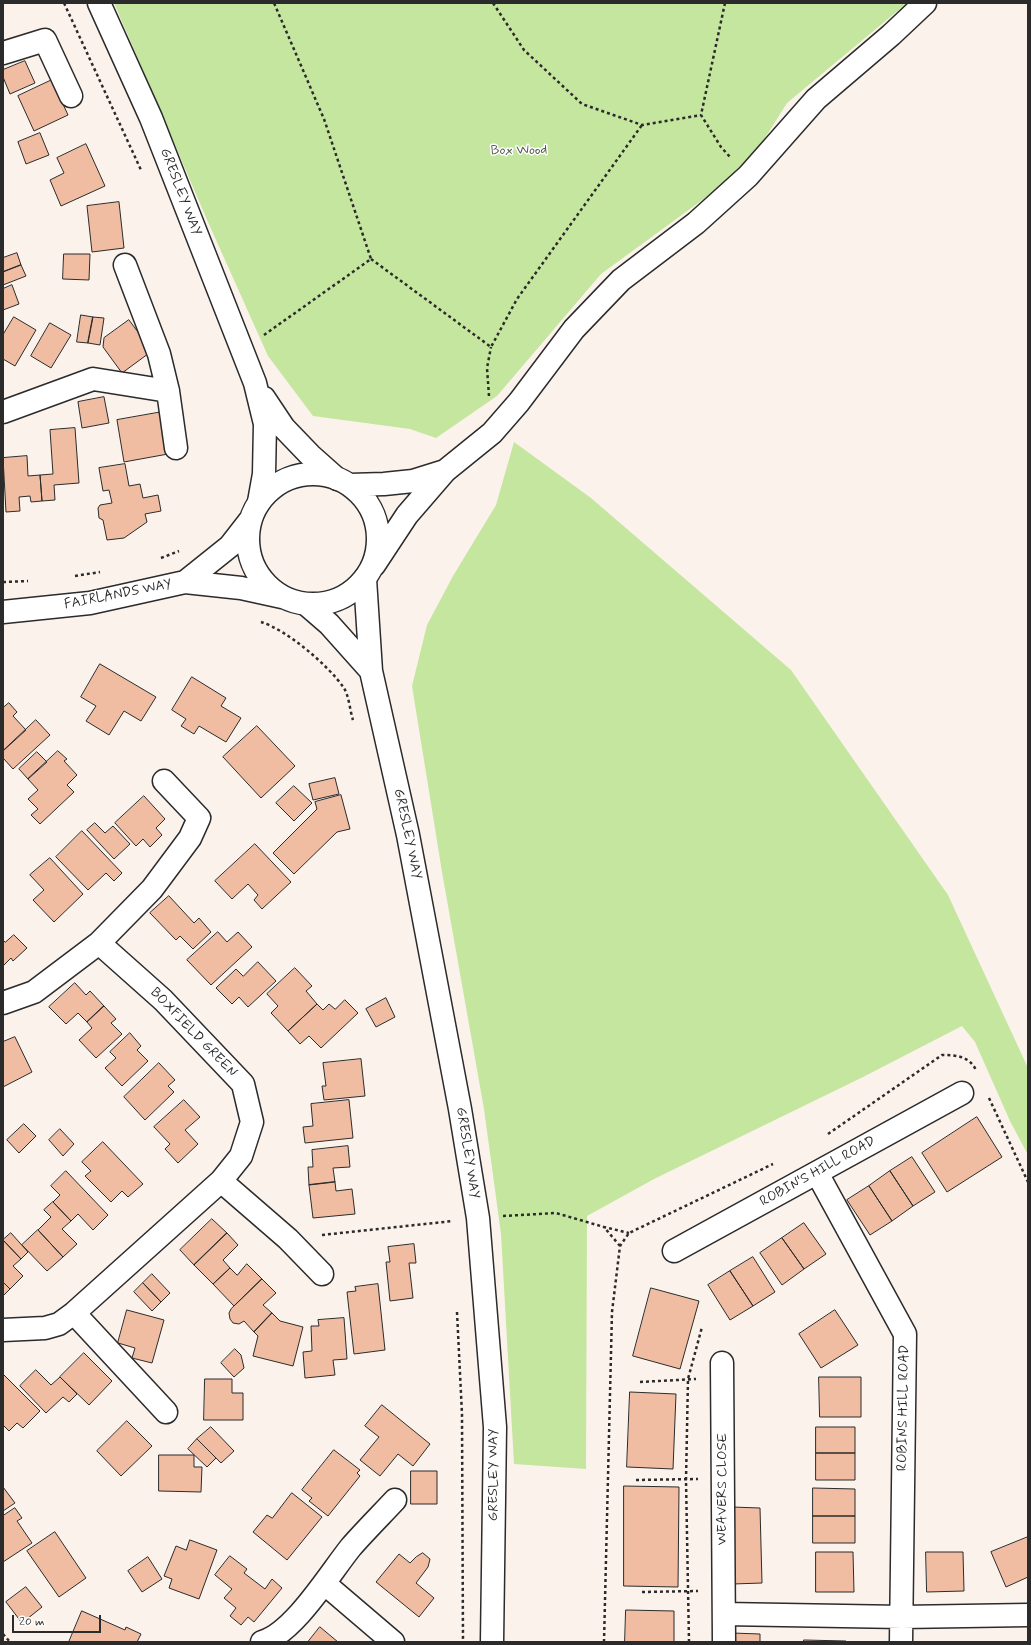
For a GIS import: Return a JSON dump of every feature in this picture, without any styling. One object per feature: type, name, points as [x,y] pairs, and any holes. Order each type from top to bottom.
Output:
[{"type":"street","name":"GRESLEY WAY","points":[[100,3],[151,118],[255,383],[265,424],[264,474],[255,511]]},
{"type":"street","points":[[369,572],[379,541],[373,512],[356,490],[344,482],[320,474],[304,475],[287,480],[272,490],[255,511],[248,536],[250,554],[256,571],[266,584],[285,598],[307,605],[323,604],[339,600],[369,572],[407,515],[445,471],[492,433],[519,402],[574,329],[621,280],[696,223],[748,176],[816,100],[891,35],[925,3]]},
{"type":"street","points":[[6,52],[45,40],[71,96]]},
{"type":"street","points":[[125,265],[159,354],[168,391],[176,448]]},
{"type":"street","points":[[3,412],[93,379],[168,391]]},
{"type":"street","name":"GRESLEY WAY","points":[[255,383],[284,428],[310,455],[344,482]]},
{"type":"street","points":[[344,482],[384,484],[413,481],[445,471]]},
{"type":"street","name":"FAIRLANDS WAY","points":[[185,582],[230,546],[255,511]]},
{"type":"street","name":"GRESLEY WAY","points":[[369,572],[371,671],[408,835],[460,1109],[478,1218],[494,1427],[492,1642]]},
{"type":"street","name":"FAIRLANDS WAY","points":[[3,612],[90,603],[185,582],[241,588],[285,598]]},
{"type":"street","name":"GRESLEY WAY","points":[[307,605],[329,624],[371,671]]},
{"type":"street","points":[[3,1003],[34,992],[99,944],[152,889],[190,838],[199,818],[164,781]]},
{"type":"street","name":"BOXFIELD GREEN","points":[[3,1330],[45,1328],[59,1324],[74,1313],[221,1181],[241,1156],[252,1122],[243,1084],[163,1000],[99,944]]},
{"type":"street","name":"ROBIN'S HILL ROAD","points":[[674,1251],[962,1093]]},
{"type":"street","name":"ROBINS HILL ROAD","points":[[817,1173],[905,1334],[901,1642]]},
{"type":"street","points":[[221,1181],[288,1239],[322,1274]]},
{"type":"street","points":[[74,1313],[166,1412]]},
{"type":"street","name":"WEAVERS CLOSE","points":[[722,1371],[724,1642]]},
{"type":"street","points":[[262,1642],[284,1630],[325,1584],[351,1547],[395,1500]]},
{"type":"street","points":[[325,1584],[393,1642]]},
{"type":"street","points":[[724,1614],[902,1617],[1028,1614]]},
{"type":"path","points":[[274,3],[324,119],[371,259],[491,347]]},
{"type":"path","points":[[494,3],[524,50],[582,104],[642,125],[701,115]]},
{"type":"path","points":[[725,3],[701,115],[721,147],[748,176]]},
{"type":"path","points":[[492,433],[487,368],[491,347],[517,299],[642,125]]},
{"type":"path","points":[[242,351],[371,259]]},
{"type":"path","points":[[257,620],[271,625],[313,654],[344,689],[354,727]]},
{"type":"path","points":[[823,1138],[942,1055],[957,1055],[972,1063],[977,1074]]},
{"type":"path","points":[[1003,1129],[1028,1182]]},
{"type":"path","points":[[604,1642],[612,1312],[620,1246],[629,1232],[776,1163]]},
{"type":"path","points":[[288,1239],[478,1218],[556,1213],[604,1227],[629,1232]]},
{"type":"path","points":[[453,1221],[453,1228]]},
{"type":"path","points":[[604,1227],[620,1246]]},
{"type":"path","points":[[457,1306],[462,1414],[463,1642]]},
{"type":"path","points":[[689,1642],[686,1480],[688,1380],[702,1327]]},
{"type":"path","points":[[640,1382],[688,1380],[722,1371]]},
{"type":"path","points":[[636,1480],[723,1478]]},
{"type":"path","points":[[642,1592],[723,1591]]},
{"type":"path","points":[[3,1634],[10,1642]]},
{"type":"green space","name":"Box Wood","points":[[114,3],[907,3],[787,103],[746,168],[601,274],[497,396],[436,438],[410,429],[313,416],[268,356],[208,222]]},
{"type":"green space","points":[[514,442],[591,498],[791,670],[948,895],[1028,1068],[1028,1155],[1010,1121],[975,1042],[962,1026],[863,1077],[654,1179],[587,1216],[586,1469],[514,1464],[501,1234],[484,1109],[442,872],[412,686],[427,625],[453,576],[496,505]]},
{"type":"building","points":[[25,61],[35,83],[10,94],[3,77],[3,70]]},
{"type":"building","points":[[52,80],[68,115],[34,131],[18,96]]},
{"type":"building","points":[[40,133],[49,155],[26,164],[18,142]]},
{"type":"building","points":[[86,144],[105,186],[61,206],[50,180],[64,173],[57,158]]},
{"type":"building","points":[[119,202],[124,248],[92,252],[87,206]]},
{"type":"building","points":[[17,253],[21,265],[3,272],[3,258]]},
{"type":"building","points":[[64,254],[90,254],[89,280],[63,279]]},
{"type":"building","points":[[21,265],[26,276],[3,285],[3,272]]},
{"type":"building","points":[[12,285],[19,304],[3,310],[3,289]]},
{"type":"building","points":[[81,315],[93,317],[88,343],[77,342]]},
{"type":"building","points":[[14,317],[36,330],[15,366],[3,359],[3,335]]},
{"type":"building","points":[[93,317],[104,318],[100,345],[88,343]]},
{"type":"building","points":[[129,320],[152,351],[122,373],[103,347],[104,338]]},
{"type":"building","points":[[50,323],[71,335],[51,368],[31,356]]},
{"type":"building","points":[[104,397],[109,423],[82,428],[78,402]]},
{"type":"building","points":[[168,411],[168,454],[124,462],[117,420]]},
{"type":"building","points":[[75,428],[79,483],[54,485],[55,500],[42,501],[40,475],[53,474],[50,430]]},
{"type":"building","points":[[27,456],[28,476],[40,475],[42,501],[31,502],[30,496],[19,497],[20,511],[6,512],[3,458]]},
{"type":"building","points":[[125,464],[129,486],[140,484],[143,498],[158,495],[161,511],[145,514],[147,522],[124,538],[107,540],[103,520],[99,518],[98,508],[100,505],[112,503],[109,490],[103,491],[99,468]]},
{"type":"building","points":[[100,664],[156,697],[141,721],[124,711],[109,735],[86,721],[96,706],[81,697]]},
{"type":"building","points":[[192,677],[226,698],[221,706],[241,718],[226,742],[199,726],[194,734],[181,726],[186,719],[172,710]]},
{"type":"building","points":[[9,703],[17,712],[13,716],[26,730],[3,751],[3,708]]},
{"type":"building","points":[[36,720],[50,735],[13,769],[3,758],[3,751]]},
{"type":"building","points":[[257,726],[295,766],[261,798],[223,757]]},
{"type":"building","points":[[58,751],[67,759],[64,761],[77,775],[67,785],[74,792],[40,824],[31,815],[38,809],[28,799],[38,790],[28,779]]},
{"type":"building","points":[[37,752],[47,762],[28,779],[19,769]]},
{"type":"building","points":[[335,778],[339,794],[313,800],[309,784]]},
{"type":"building","points":[[294,786],[312,803],[294,821],[276,803]]},
{"type":"building","points":[[341,795],[350,829],[337,832],[294,874],[273,853],[317,809],[315,802]]},
{"type":"building","points":[[144,796],[165,819],[156,828],[162,835],[150,847],[143,839],[136,846],[115,823]]},
{"type":"building","points":[[95,823],[105,833],[113,826],[130,844],[114,859],[87,830]]},
{"type":"building","points":[[82,831],[122,873],[114,881],[106,873],[88,890],[56,857]]},
{"type":"building","points":[[255,844],[291,882],[262,909],[254,900],[258,895],[248,884],[232,899],[215,881]]},
{"type":"building","points":[[50,858],[83,894],[54,922],[33,900],[44,890],[30,875]]},
{"type":"building","points":[[169,896],[194,923],[199,918],[211,932],[193,949],[180,936],[176,940],[150,913]]},
{"type":"building","points":[[218,932],[227,942],[238,932],[252,947],[211,985],[187,960]]},
{"type":"building","points":[[14,935],[27,948],[13,961],[11,958],[3,966],[3,940],[5,942]]},
{"type":"building","points":[[258,962],[276,981],[248,1007],[239,997],[232,1004],[216,988],[236,969],[243,976]]},
{"type":"building","points":[[295,968],[312,986],[306,991],[317,1004],[288,1031],[271,1013],[278,1006],[267,994]]},
{"type":"building","points":[[75,983],[86,995],[90,991],[104,1006],[87,1022],[78,1013],[66,1024],[49,1007]]},
{"type":"building","points":[[386,998],[395,1017],[376,1027],[366,1009]]},
{"type":"building","points":[[345,1000],[358,1013],[321,1048],[309,1036],[300,1044],[288,1031],[317,1004],[323,1010],[329,1004],[335,1009]]},
{"type":"building","points":[[104,1006],[116,1019],[111,1023],[122,1034],[96,1058],[79,1040],[92,1028],[87,1022]]},
{"type":"building","points":[[130,1033],[141,1046],[137,1050],[148,1061],[122,1086],[105,1068],[116,1058],[110,1052]]},
{"type":"building","points":[[15,1037],[32,1072],[3,1087],[3,1042]]},
{"type":"building","points":[[361,1059],[365,1096],[324,1100],[322,1086],[326,1086],[323,1063]]},
{"type":"building","points":[[159,1063],[175,1080],[168,1086],[174,1092],[145,1120],[124,1097]]},
{"type":"building","points":[[184,1100],[200,1117],[185,1130],[198,1144],[178,1163],[165,1149],[170,1144],[154,1127]]},
{"type":"building","points":[[349,1100],[353,1138],[305,1143],[303,1127],[313,1126],[311,1104]]},
{"type":"building","points":[[977,1117],[1002,1157],[947,1192],[922,1153]]},
{"type":"building","points":[[24,1124],[36,1136],[19,1153],[7,1140]]},
{"type":"building","points":[[60,1129],[74,1144],[63,1156],[49,1140]]},
{"type":"building","points":[[103,1142],[143,1184],[128,1197],[122,1191],[111,1202],[85,1176],[91,1171],[82,1162]]},
{"type":"building","points":[[348,1146],[350,1167],[333,1168],[335,1182],[309,1185],[308,1167],[313,1167],[312,1150]]},
{"type":"building","points":[[912,1157],[935,1192],[913,1206],[890,1171]]},
{"type":"building","points":[[66,1171],[108,1215],[93,1230],[78,1214],[71,1221],[53,1202],[60,1195],[51,1186]]},
{"type":"building","points":[[890,1171],[913,1206],[892,1221],[869,1186]]},
{"type":"building","points":[[335,1182],[336,1191],[352,1189],[355,1214],[313,1218],[309,1185]]},
{"type":"building","points":[[869,1186],[892,1221],[870,1235],[847,1200]]},
{"type":"building","points":[[53,1202],[71,1221],[62,1229],[77,1244],[63,1257],[38,1230],[51,1217],[44,1210]]},
{"type":"building","points":[[212,1219],[227,1233],[194,1265],[180,1250]]},
{"type":"building","points":[[804,1223],[826,1254],[804,1269],[782,1238]]},
{"type":"building","points":[[38,1230],[63,1257],[47,1271],[22,1245]]},
{"type":"building","points":[[11,1233],[28,1252],[21,1259],[3,1240]]},
{"type":"building","points":[[227,1233],[238,1245],[223,1260],[230,1268],[213,1284],[194,1265]]},
{"type":"building","points":[[782,1238],[804,1269],[782,1285],[760,1253]]},
{"type":"building","points":[[3,1240],[21,1259],[13,1266],[23,1276],[10,1289],[3,1282]]},
{"type":"building","points":[[414,1244],[416,1263],[409,1263],[413,1298],[390,1301],[386,1262],[390,1262],[388,1247]]},
{"type":"building","points":[[753,1257],[775,1292],[753,1306],[730,1271]]},
{"type":"building","points":[[247,1264],[262,1279],[234,1306],[213,1284],[230,1268],[237,1275]]},
{"type":"building","points":[[730,1271],[753,1306],[730,1320],[708,1285]]},
{"type":"building","points":[[152,1274],[170,1293],[161,1302],[143,1283]]},
{"type":"building","points":[[262,1279],[276,1293],[263,1305],[272,1313],[254,1332],[244,1321],[239,1324],[233,1323],[230,1319],[229,1313],[231,1309]]},
{"type":"building","points":[[3,1282],[10,1289],[3,1296]]},
{"type":"building","points":[[143,1283],[161,1302],[152,1311],[134,1292]]},
{"type":"building","points":[[378,1284],[385,1350],[354,1354],[347,1292],[356,1291],[355,1287]]},
{"type":"building","points":[[651,1288],[699,1301],[680,1369],[633,1356]]},
{"type":"building","points":[[127,1310],[164,1320],[152,1363],[132,1358],[135,1348],[118,1343]]},
{"type":"building","points":[[835,1310],[858,1345],[821,1368],[799,1334]]},
{"type":"building","points":[[272,1313],[280,1321],[303,1327],[293,1366],[253,1356],[258,1336],[254,1332]]},
{"type":"building","points":[[344,1318],[347,1359],[333,1360],[335,1375],[305,1378],[303,1352],[312,1351],[311,1326],[319,1326],[318,1320]]},
{"type":"building","points":[[235,1349],[241,1355],[244,1368],[234,1377],[221,1363]]},
{"type":"building","points":[[84,1353],[112,1381],[89,1405],[60,1377]]},
{"type":"building","points":[[36,1370],[51,1385],[60,1377],[77,1394],[69,1402],[63,1397],[46,1413],[20,1386]]},
{"type":"building","points":[[3,1374],[40,1411],[23,1428],[17,1423],[9,1431],[3,1425]]},
{"type":"building","points":[[819,1377],[861,1377],[861,1417],[820,1417]]},
{"type":"building","points":[[205,1379],[232,1379],[232,1393],[243,1393],[243,1420],[204,1420]]},
{"type":"building","points":[[630,1392],[676,1394],[673,1469],[627,1467]]},
{"type":"building","points":[[382,1405],[430,1444],[413,1466],[398,1454],[380,1476],[360,1460],[379,1437],[365,1426]]},
{"type":"building","points":[[127,1421],[152,1446],[121,1476],[97,1451]]},
{"type":"building","points":[[211,1427],[234,1451],[221,1463],[197,1439]]},
{"type":"building","points":[[816,1427],[855,1427],[855,1453],[816,1453]]},
{"type":"building","points":[[197,1439],[216,1458],[207,1467],[188,1449]]},
{"type":"building","points":[[334,1450],[360,1470],[357,1473],[360,1476],[328,1516],[309,1501],[312,1498],[302,1490]]},
{"type":"building","points":[[816,1453],[855,1453],[855,1480],[816,1480]]},
{"type":"building","points":[[159,1455],[194,1455],[194,1467],[202,1467],[201,1492],[159,1491]]},
{"type":"building","points":[[411,1471],[437,1471],[437,1504],[411,1504]]},
{"type":"building","points":[[624,1486],[679,1487],[678,1587],[624,1586]]},
{"type":"building","points":[[3,1487],[15,1503],[3,1511]]},
{"type":"building","points":[[813,1488],[855,1489],[855,1516],[813,1516]]},
{"type":"building","points":[[292,1493],[322,1517],[287,1560],[253,1532],[267,1515],[272,1518]]},
{"type":"building","points":[[732,1507],[760,1508],[762,1583],[733,1584]]},
{"type":"building","points":[[15,1508],[22,1518],[17,1521],[32,1543],[3,1562],[3,1516]]},
{"type":"building","points":[[813,1516],[855,1516],[855,1543],[813,1543]]},
{"type":"building","points":[[55,1532],[86,1578],[59,1597],[27,1551]]},
{"type":"building","points":[[1028,1537],[1028,1577],[1006,1587],[991,1552]]},
{"type":"building","points":[[190,1540],[217,1550],[199,1599],[169,1588],[172,1579],[164,1576],[176,1546],[186,1550]]},
{"type":"building","points":[[816,1552],[853,1552],[854,1592],[816,1592]]},
{"type":"building","points":[[926,1552],[963,1552],[964,1591],[927,1592]]},
{"type":"building","points":[[423,1553],[430,1559],[428,1567],[416,1583],[434,1598],[419,1617],[376,1582],[399,1554],[410,1563]]},
{"type":"building","points":[[230,1556],[247,1569],[244,1573],[265,1589],[272,1579],[282,1588],[254,1622],[248,1617],[241,1625],[230,1616],[236,1608],[224,1598],[232,1589],[215,1575]]},
{"type":"building","points":[[148,1557],[162,1579],[142,1592],[128,1571]]},
{"type":"building","points":[[26,1587],[42,1607],[22,1623],[6,1602]]},
{"type":"building","points":[[626,1610],[674,1611],[674,1642],[625,1642]]},
{"type":"building","points":[[82,1611],[125,1630],[126,1627],[141,1634],[137,1642],[69,1642]]},
{"type":"building","points":[[320,1627],[338,1642],[308,1642]]},
{"type":"building","points":[[732,1633],[760,1634],[760,1642],[733,1642]]},
{"type":"building","points":[[804,1640],[846,1641],[846,1642],[804,1642]]}]
